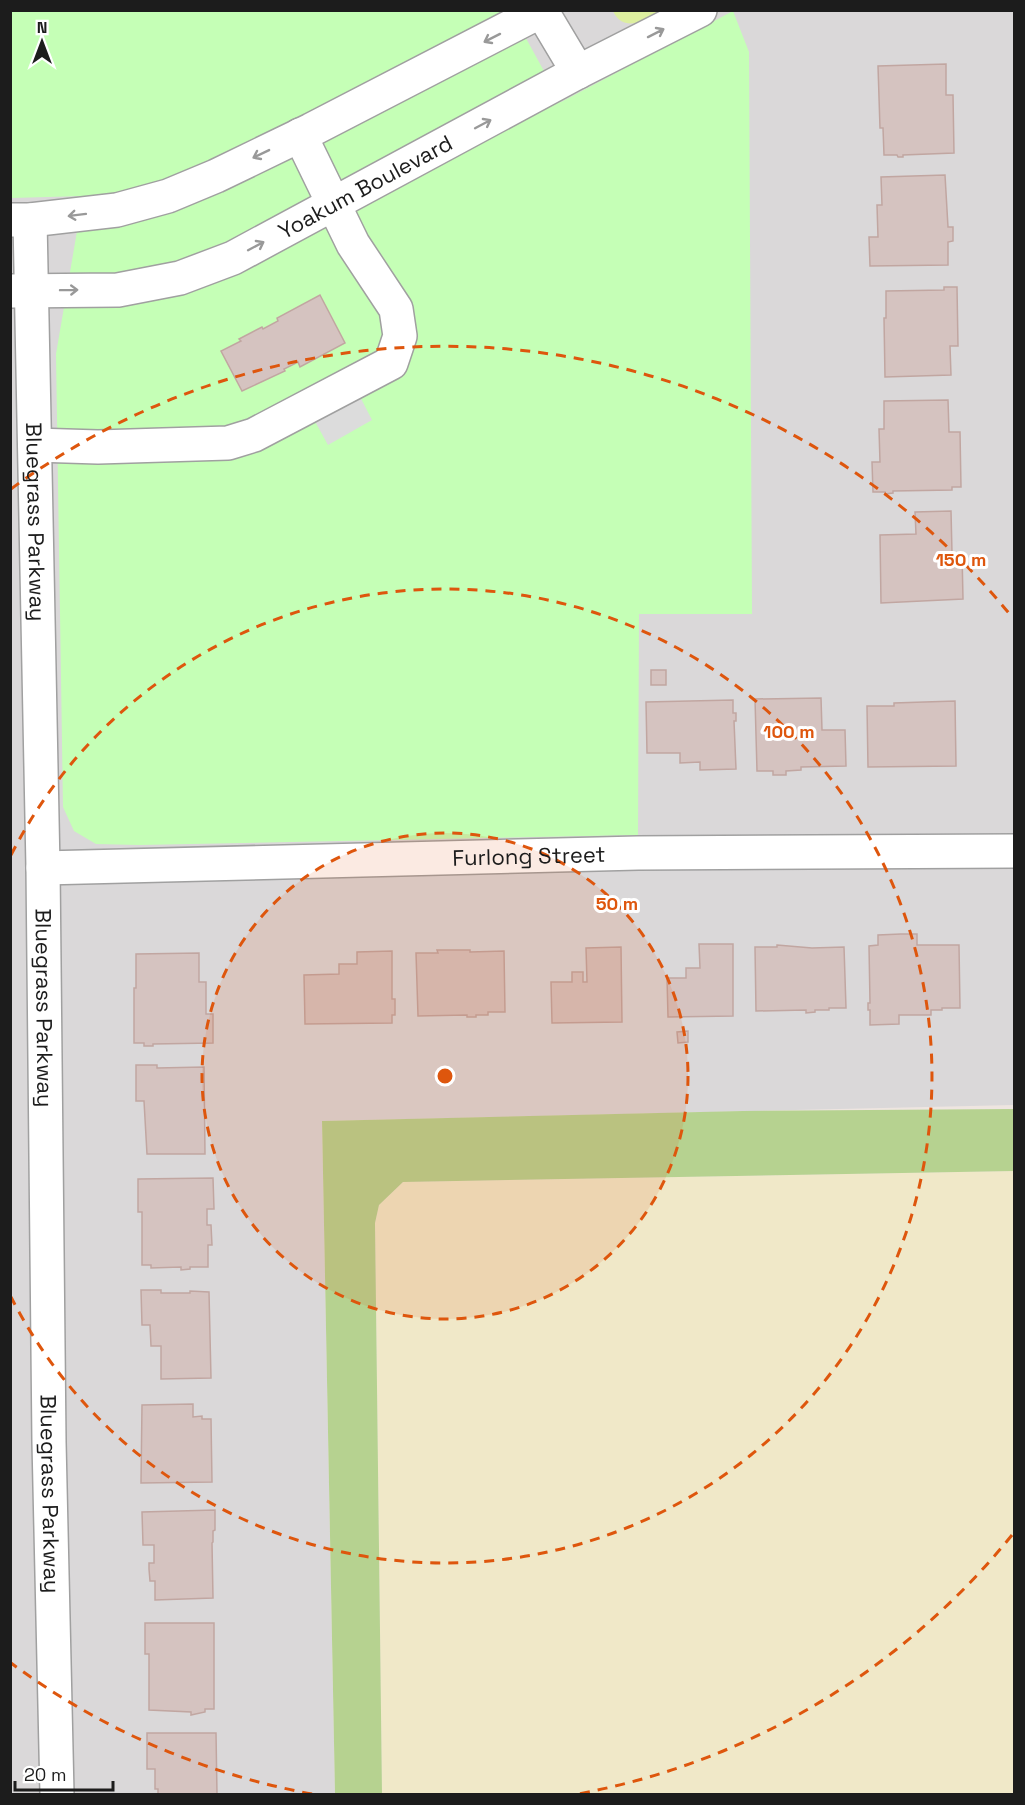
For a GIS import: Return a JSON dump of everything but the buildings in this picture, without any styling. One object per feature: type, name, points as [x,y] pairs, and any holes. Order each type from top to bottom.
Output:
[{"type":"street","name":"Yoakum Boulevard","points":[[21,291],[118,290],[180,278],[233,258],[579,72],[700,10]]},
{"type":"street","points":[[20,220],[117,210],[168,196],[216,176],[300,135],[542,11],[579,72]]},
{"type":"street","points":[[35,445],[98,447],[228,443],[254,435],[391,363],[400,336],[396,309],[353,244],[300,135]]},
{"type":"street","name":"Bluegrass Parkway","points":[[20,220],[21,291],[35,445],[43,868],[49,1452],[57,1794]]},
{"type":"street","name":"Furlong Street","points":[[43,868],[638,853],[1014,851]]},
{"type":"shaded area","points":[[11,11],[1014,11],[1014,1105],[322,1121],[335,1794],[11,1794]]},
{"type":"shaded area","points":[[353,383],[372,420],[328,445],[307,407]]},
{"type":"shaded area","points":[[1014,1171],[1014,1794],[382,1794],[375,1223],[379,1205],[403,1182]]},
{"type":"green space","points":[[10,11],[511,11],[561,102],[733,11],[749,52],[752,614],[639,614],[638,835],[139,845],[96,844],[74,831],[63,807],[56,354],[83,196],[11,198]]},
{"type":"green space","points":[[613,11],[665,11],[637,23],[630,23],[618,18]]},
{"type":"green space","points":[[1014,1109],[1014,1171],[403,1182],[379,1205],[375,1223],[382,1794],[335,1794],[322,1121],[743,1111]]}]
